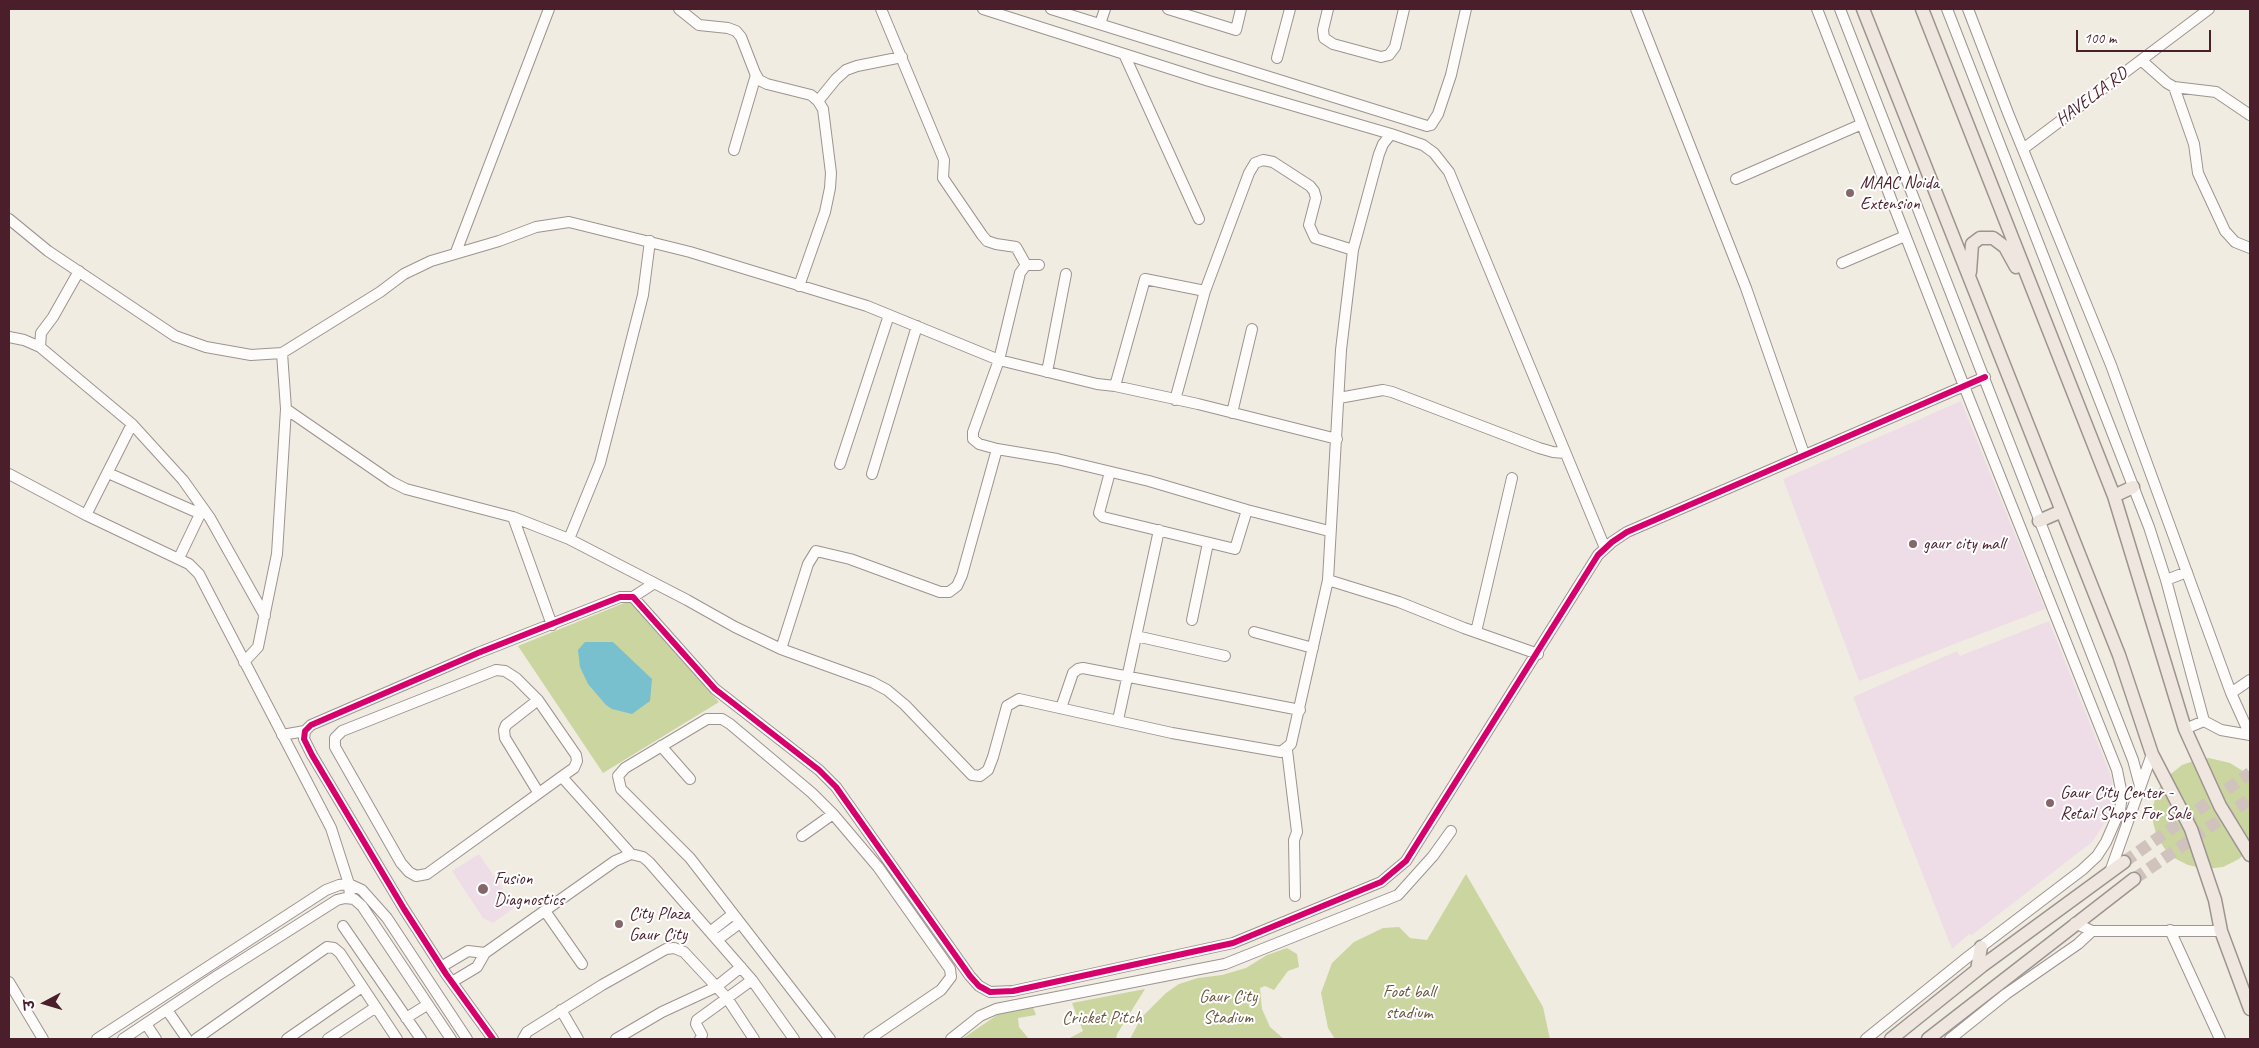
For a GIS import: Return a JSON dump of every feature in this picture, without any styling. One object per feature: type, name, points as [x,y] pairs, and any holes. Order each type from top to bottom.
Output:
[{"type":"main road","points":[[1863,9],[2119,656],[2152,754],[2191,829],[2215,900],[2221,931],[2250,1009]]},
{"type":"main road","points":[[1922,9],[2114,496],[2185,729],[2220,806],[2250,855]]},
{"type":"main road","points":[[1970,280],[1972,244],[1980,238],[1993,238],[2005,247],[2040,311]]},
{"type":"main road","points":[[2114,496],[2133,487]]},
{"type":"main road","points":[[2039,521],[2062,512]]},
{"type":"main road","points":[[1891,1039],[1977,970],[2124,862]]},
{"type":"main road","points":[[1928,1039],[2134,879]]},
{"type":"main road","points":[[1977,970],[1981,947]]},
{"type":"street","points":[[456,252],[549,9]]},
{"type":"street","points":[[679,9],[699,25],[728,28],[736,31],[741,37],[756,75],[767,84],[811,95],[818,101],[823,110],[829,154],[830,188],[825,212],[800,286]]},
{"type":"street","points":[[881,9],[944,160],[943,178],[987,241],[1016,247],[1026,265]]},
{"type":"street","points":[[982,9],[1124,54],[1391,134],[1422,145],[1434,153],[1449,172],[1605,548]]},
{"type":"street","points":[[1051,9],[1428,126],[1431,125],[1438,114],[1451,75],[1466,9]]},
{"type":"street","points":[[1100,24],[1105,9]]},
{"type":"street","points":[[1168,9],[1236,30],[1241,9]]},
{"type":"street","points":[[1277,58],[1290,9]]},
{"type":"street","points":[[1328,9],[1323,30],[1324,38],[1333,44],[1381,57],[1389,55],[1395,46],[1404,9]]},
{"type":"street","points":[[1636,9],[1746,288],[1804,454]]},
{"type":"street","points":[[1817,9],[1964,386],[2117,770],[2122,794],[2120,810],[2106,842],[2097,856],[2082,870],[1981,947],[1866,1039]]},
{"type":"street","points":[[1840,9],[2133,760],[2140,786]]},
{"type":"street","points":[[1947,9],[2148,527],[2166,580],[2204,721],[2221,730],[2250,735]]},
{"type":"street","points":[[1968,9],[2023,149],[2112,365],[2231,692],[2250,735]]},
{"type":"street","name":"HAVELIA RD","points":[[2023,149],[2209,9]]},
{"type":"street","points":[[1124,54],[1199,219]]},
{"type":"street","points":[[818,101],[846,70],[902,57]]},
{"type":"street","points":[[2142,60],[2174,87],[2216,92],[2250,115]]},
{"type":"street","points":[[734,150],[756,75]]},
{"type":"street","points":[[2174,87],[2192,138],[2198,173],[2225,231],[2235,242],[2250,248]]},
{"type":"street","points":[[1736,179],[1862,124]]},
{"type":"street","points":[[286,409],[399,486],[513,517],[569,538],[652,584],[687,600],[735,628],[781,649],[872,682],[887,690],[904,705],[972,774],[980,776],[988,770],[1007,706],[1019,699],[1172,732],[1281,752],[1286,750],[1291,744],[1328,580],[1341,350],[1353,250],[1379,154],[1391,134]]},
{"type":"street","points":[[1175,400],[1205,291],[1249,172],[1255,164],[1263,160],[1274,162],[1314,190],[1316,198],[1315,207],[1309,225],[1315,238],[1353,250]]},
{"type":"street","points":[[9,219],[34,241],[175,336],[206,348],[252,355],[282,353],[297,346],[380,292],[404,274],[431,260],[499,241],[552,223],[569,222],[650,241],[867,306],[999,360],[1337,439]]},
{"type":"street","points":[[1842,263],[1905,236]]},
{"type":"street","points":[[569,538],[600,463],[643,295],[650,241]]},
{"type":"street","points":[[1026,265],[1039,265]]},
{"type":"street","points":[[1026,265],[1020,274],[999,360],[973,432],[973,439],[979,444],[997,449],[1057,459],[1149,481],[1247,510],[1330,531]]},
{"type":"street","points":[[40,347],[41,333],[53,317],[79,271]]},
{"type":"street","points":[[1047,372],[1066,274]]},
{"type":"street","points":[[1116,386],[1145,279],[1205,291]]},
{"type":"street","points":[[840,464],[889,315]]},
{"type":"street","points":[[872,474],[916,326]]},
{"type":"street","points":[[1232,413],[1252,329]]},
{"type":"street","points":[[9,337],[24,340],[40,347],[132,424],[183,480],[203,508],[265,616]]},
{"type":"street","points":[[244,662],[258,647],[277,554],[286,409],[282,353]]},
{"type":"street","points":[[633,597],[715,689],[819,770],[836,787],[970,976],[984,990],[999,993],[1233,943],[1381,882],[1406,861],[1538,654],[1598,555],[1605,548],[1627,532],[1985,377]]},
{"type":"street","points":[[1339,398],[1383,390],[1392,392],[1539,448],[1565,453]]},
{"type":"street","points":[[86,515],[132,424]]},
{"type":"street","points":[[781,649],[808,564],[816,551],[850,559],[940,592],[950,592],[957,586],[962,575],[997,449]]},
{"type":"street","points":[[1110,472],[1100,515],[1234,549],[1247,510]]},
{"type":"street","points":[[108,473],[194,510],[203,508]]},
{"type":"street","points":[[9,474],[86,515],[178,558],[189,564],[199,574],[331,828],[350,884],[350,898]]},
{"type":"street","points":[[1476,632],[1512,478]]},
{"type":"street","points":[[178,558],[203,508]]},
{"type":"street","points":[[513,517],[552,625]]},
{"type":"street","points":[[1118,720],[1159,530]]},
{"type":"street","points":[[1192,620],[1208,543]]},
{"type":"street","points":[[2166,580],[2187,572]]},
{"type":"street","points":[[1328,580],[1399,602],[1538,654]]},
{"type":"street","points":[[282,735],[305,731],[311,725],[478,653],[620,598],[633,597],[652,584]]},
{"type":"street","points":[[1254,632],[1313,648]]},
{"type":"street","points":[[1136,636],[1225,656]]},
{"type":"street","points":[[1061,708],[1073,673],[1078,668],[1300,710]]},
{"type":"street","points":[[496,670],[505,671],[516,678],[538,700],[576,754],[577,761],[574,768],[562,777],[538,792],[427,874],[416,876],[409,872],[401,863],[335,747],[336,738],[342,731],[496,670]]},
{"type":"street","points":[[2231,692],[2250,680]]},
{"type":"street","points":[[538,700],[506,724],[504,730],[505,738],[538,792]]},
{"type":"street","points":[[830,1039],[690,858],[621,789],[618,780],[621,772],[707,718],[722,719],[812,793],[833,814],[878,867],[950,969],[951,977],[941,990],[869,1039]]},
{"type":"street","points":[[2185,729],[2204,721]]},
{"type":"street","points":[[305,731],[304,740],[404,909],[441,967],[492,1039]]},
{"type":"street","points":[[661,746],[690,779]]},
{"type":"street","points":[[1286,750],[1296,832],[1294,840],[1295,896]]},
{"type":"street","points":[[2110,872],[2152,754]]},
{"type":"street","points":[[562,777],[632,854],[643,857],[649,862],[752,980],[794,1039]]},
{"type":"street","points":[[2120,810],[2134,805]]},
{"type":"street","points":[[802,836],[833,814]]},
{"type":"street","points":[[951,1039],[980,1016],[996,1009],[1225,964],[1398,895],[1433,856],[1451,830]]},
{"type":"street","points":[[452,982],[477,967],[485,953],[615,861],[632,854]]},
{"type":"street","points":[[97,1039],[326,890],[339,885],[350,884],[362,890],[387,918],[467,1039]]},
{"type":"street","points":[[123,1039],[337,900],[350,898],[362,906],[451,1039]]},
{"type":"street","points":[[372,921],[387,918],[404,909]]},
{"type":"street","points":[[545,911],[582,964]]},
{"type":"street","points":[[713,936],[733,914]]},
{"type":"street","points":[[713,936],[740,923]]},
{"type":"street","points":[[2075,923],[2092,931],[2221,931]]},
{"type":"street","points":[[343,926],[421,1039]]},
{"type":"street","points":[[2170,930],[2220,1039]]},
{"type":"street","points":[[1950,1039],[2006,994],[2092,931]]},
{"type":"street","points":[[200,1038],[326,947],[334,948],[340,953],[397,1039]]},
{"type":"street","points":[[523,1039],[527,1032],[602,985],[666,949],[674,948],[684,952],[716,986],[754,1039]]},
{"type":"street","points":[[441,967],[468,951],[485,953]]},
{"type":"street","points":[[616,1039],[662,1012],[716,986],[741,968]]},
{"type":"street","points":[[700,1039],[702,1035],[696,1024],[697,1020],[752,980]]},
{"type":"street","points":[[9,982],[43,1039]]},
{"type":"street","points":[[287,1039],[362,987]]},
{"type":"street","points":[[406,1018],[427,1005]]},
{"type":"street","points":[[328,1039],[376,1007]]},
{"type":"street","points":[[167,1010],[187,1039]]},
{"type":"street","points":[[561,1010],[578,1039]]},
{"type":"street","points":[[146,1024],[156,1039]]},
{"type":"shaded area","name":"gaur city mall","points":[[1961,401],[2045,609],[1859,681],[1783,479]]},
{"type":"shaded area","points":[[2049,621],[2112,779],[2112,803],[2103,826],[2092,842],[1972,935],[1969,934],[1952,949],[1853,697],[1957,651],[1960,656]]},
{"type":"shaded area","name":"Fusion Diagnostics","points":[[479,854],[515,907],[493,923],[483,918],[452,871]]},
{"type":"green space","points":[[629,601],[719,702],[603,773],[518,646]]},
{"type":"green space","points":[[2209,758],[2230,763],[2243,771],[2250,780],[2250,848],[2239,859],[2223,867],[2206,869],[2188,865],[2176,859],[2165,849],[2157,837],[2153,822],[2153,806],[2158,790],[2167,777],[2182,765],[2199,759]]},
{"type":"green space","name":"Foot ball stadium","points":[[1466,874],[1543,1007],[1550,1039],[1335,1039],[1328,1028],[1321,993],[1332,963],[1354,942],[1383,928],[1399,927],[1410,938],[1427,940]]},
{"type":"green space","name":"Gaur City Stadium","points":[[1287,948],[1297,954],[1299,967],[1288,971],[1274,990],[1265,986],[1260,988],[1262,1009],[1270,1027],[1284,1039],[1130,1039],[1141,1018],[1166,993],[1179,984],[1246,968],[1267,955]]},
{"type":"green space","name":"Cricket Pitch","points":[[1145,989],[1117,1034],[1116,1039],[1068,1039],[1083,1031],[1072,1003]]},
{"type":"green space","points":[[1033,1007],[1036,1015],[1018,1018],[1019,1027],[1029,1039],[962,1039],[1000,1013]]},
{"type":"water","points":[[585,642],[613,642],[652,679],[650,701],[632,714],[612,709],[606,705],[588,684],[580,667],[578,650]]},
{"type":"tunnel","points":[[2124,862],[2250,773]]},
{"type":"tunnel","points":[[2134,879],[2250,799]]},
{"type":"cycle path","points":[[493,1039],[446,974],[404,909],[312,755],[304,739],[305,731],[311,725],[478,653],[620,597],[633,597],[715,689],[819,770],[836,787],[979,986],[990,992],[1013,991],[1233,943],[1381,882],[1406,861],[1598,555],[1612,542],[1627,532],[1985,377]]},
{"type":"place","name":"MAAC Noida Extension","points":[[1850,193]]},
{"type":"place","name":"gaur city mall","points":[[1913,544]]},
{"type":"place","name":"Gaur City Center - Retail Shops For Sale","points":[[2050,803]]},
{"type":"place","name":"Fusion Diagnostics","points":[[483,889]]},
{"type":"place","name":"City Plaza Gaur City","points":[[619,924]]}]
